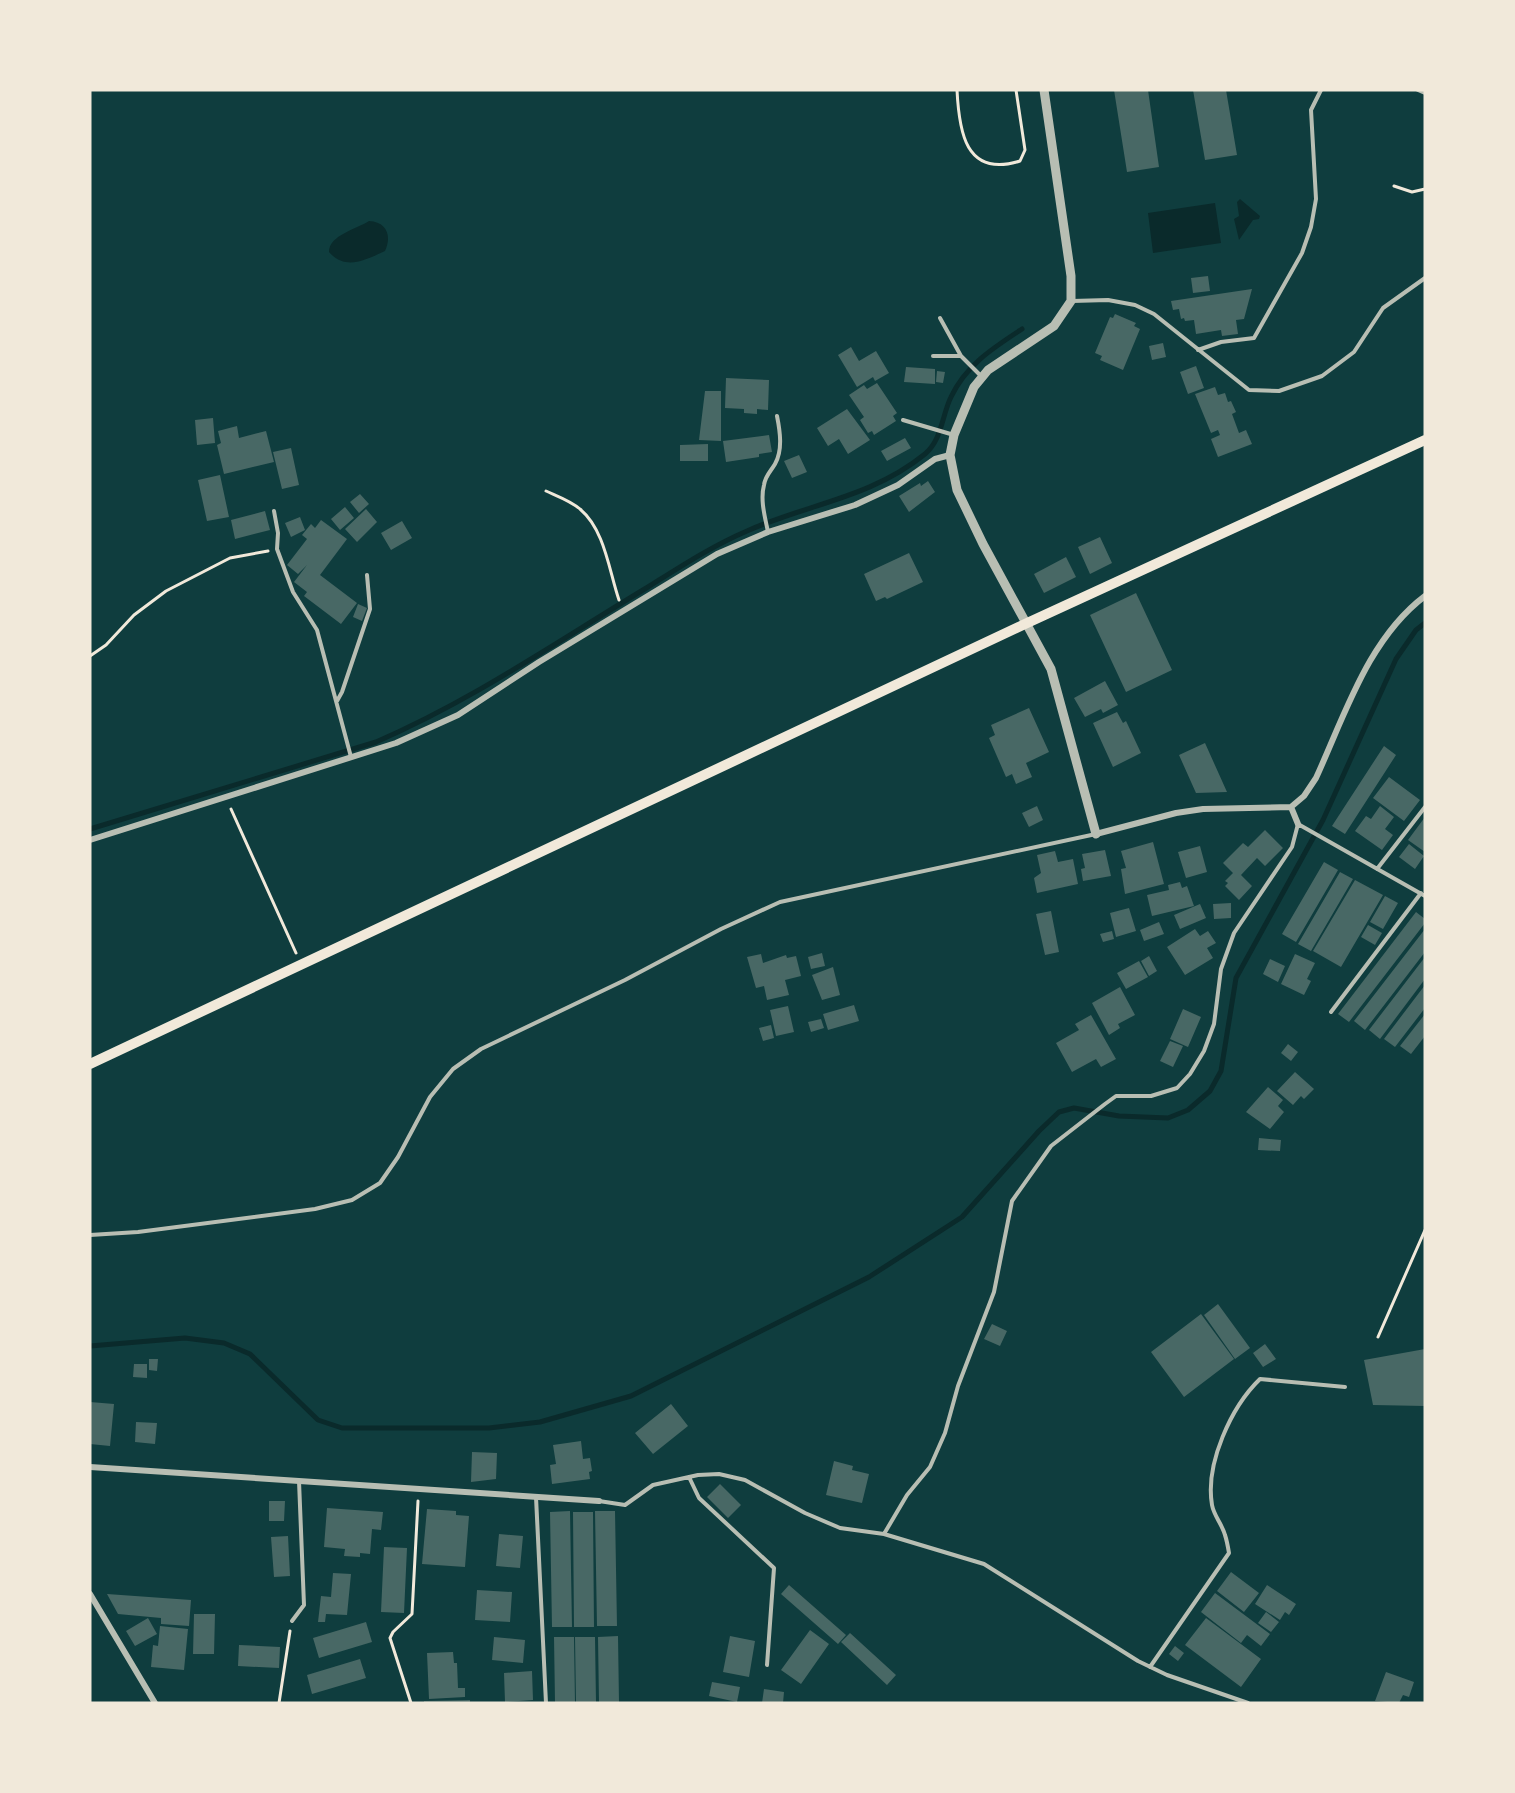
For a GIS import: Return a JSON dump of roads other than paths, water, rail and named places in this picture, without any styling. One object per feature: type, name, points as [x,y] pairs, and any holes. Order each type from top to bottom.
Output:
[{"type":"main road","points":[[90,1064],[1025,624],[1425,440]]},
{"type":"street","points":[[1044,90],[1071,276],[1071,301],[1054,326],[988,370],[974,387],[954,435],[950,455],[957,490],[1025,624],[1051,669],[1096,834],[1176,813],[1203,809],[1291,807],[1304,796],[1316,778],[1380,642],[1405,611],[1425,596]]},
{"type":"street","points":[[90,840],[396,743],[458,714],[717,554],[768,530],[855,505],[898,484],[935,459],[950,455]]},
{"type":"street","points":[[1291,807],[1301,826]]},
{"type":"street","points":[[90,1467],[599,1501]]},
{"type":"street","points":[[90,1594],[155,1703]]},
{"type":"lane","points":[[1197,350],[1221,342],[1254,339],[1302,253],[1311,226],[1316,199],[1311,110],[1321,90]]},
{"type":"lane","points":[[1418,90],[1425,93]]},
{"type":"lane","points":[[1071,301],[1108,300],[1135,305],[1154,314],[1249,390],[1279,391],[1322,376],[1354,352],[1383,308],[1425,278]]},
{"type":"lane","points":[[940,318],[961,356],[982,378]]},
{"type":"lane","points":[[933,356],[961,356]]},
{"type":"lane","points":[[768,530],[763,485],[776,462],[780,449],[777,416]]},
{"type":"lane","points":[[903,420],[954,435]]},
{"type":"lane","points":[[274,510],[278,533],[277,549],[293,592],[317,630],[351,756]]},
{"type":"lane","points":[[336,702],[342,692],[370,609],[367,575]]},
{"type":"lane","points":[[1377,868],[1425,807]]},
{"type":"lane","points":[[884,1533],[908,1495],[930,1467],[945,1432],[958,1386],[994,1292],[1012,1201],[1051,1146],[1104,1104],[1116,1096],[1151,1096],[1176,1088],[1190,1074],[1204,1051],[1214,1024],[1221,969],[1234,933],[1292,847],[1301,826],[1423,895],[1331,1012]]},
{"type":"lane","points":[[90,1235],[138,1232],[315,1209],[352,1200],[380,1183],[398,1157],[430,1097],[453,1069],[481,1048],[625,980],[721,929],[780,902],[1096,834]]},
{"type":"lane","points":[[1150,1667],[1229,1553],[1225,1534],[1213,1509],[1210,1490],[1225,1427],[1246,1393],[1260,1379],[1345,1387]]},
{"type":"lane","points":[[599,1501],[625,1505],[653,1485],[688,1477],[719,1474],[745,1480],[805,1513],[840,1528],[884,1533],[984,1564],[1150,1667],[1248,1703]]},
{"type":"lane","points":[[688,1477],[699,1498],[774,1568],[767,1665]]},
{"type":"lane","points":[[292,1621],[304,1605],[299,1481]]},
{"type":"lane","points":[[536,1497],[546,1703]]},
{"type":"water","points":[[1240,199],[1260,216],[1259,219],[1253,220],[1239,240],[1234,219],[1239,216],[1237,202]]},
{"type":"water","points":[[1215,203],[1221,243],[1153,253],[1148,213]]},
{"type":"water","points":[[369,221],[384,227],[388,235],[385,251],[356,262],[342,261],[329,252],[330,246],[338,237]]},
{"type":"waterway","points":[[90,829],[376,742],[481,689],[721,543],[770,522],[861,491],[883,481],[904,469],[931,448],[951,397],[964,376],[991,350],[1022,329]]},
{"type":"waterway","points":[[90,1346],[185,1338],[224,1343],[250,1354],[318,1420],[342,1428],[489,1428],[540,1422],[631,1396],[869,1277],[962,1217],[1059,1112],[1074,1108],[1119,1116],[1168,1118],[1188,1110],[1210,1091],[1221,1071],[1236,978],[1323,820],[1396,659],[1416,630],[1425,623]]}]
